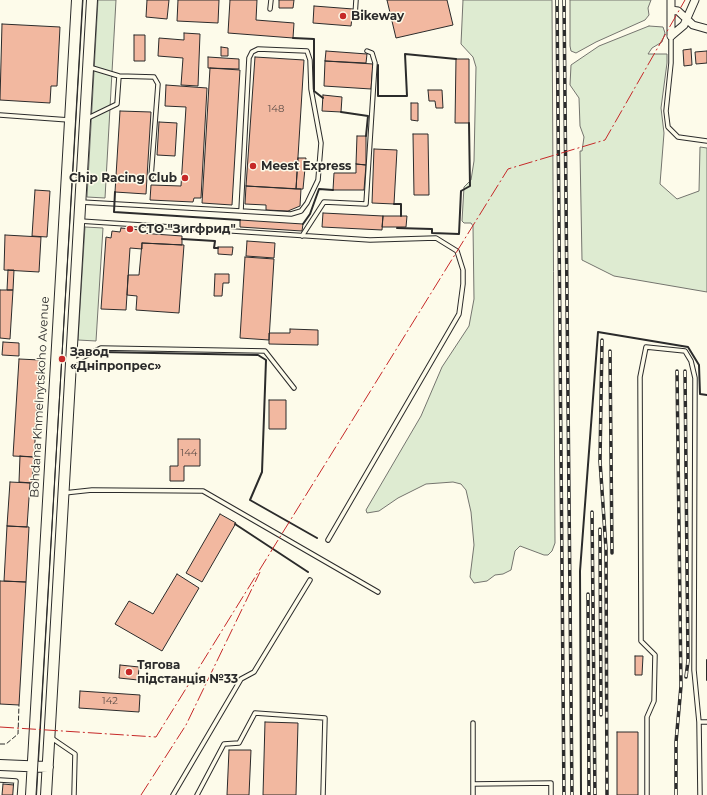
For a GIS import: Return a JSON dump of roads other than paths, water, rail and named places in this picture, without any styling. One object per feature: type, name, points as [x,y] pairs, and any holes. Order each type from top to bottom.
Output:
[{"type":"main road","name":"Bohdana Khmelnytskoho Avenue","points":[[31,795],[77,0]]},
{"type":"main road","points":[[46,795],[92,0]]},
{"type":"main road","points":[[0,765],[48,767]]},
{"type":"street","points":[[670,0],[671,36]]},
{"type":"street","points":[[671,36],[684,25],[695,0]]},
{"type":"street","points":[[671,10],[678,12],[693,25],[707,29]]},
{"type":"lane","points":[[270,9],[271,0]]},
{"type":"lane","points":[[355,16],[356,0]]},
{"type":"lane","points":[[671,36],[671,63],[666,112],[668,127],[678,137],[707,140]]},
{"type":"lane","points":[[80,202],[291,214],[301,211],[307,203],[318,180],[321,143],[311,89],[310,60],[307,51],[258,49],[252,52],[249,58],[241,210]]},
{"type":"lane","points":[[302,236],[324,202],[366,204],[375,63],[372,52],[366,51]]},
{"type":"lane","points":[[88,67],[119,76],[154,77],[158,84],[151,177]]},
{"type":"lane","points":[[85,120],[117,104],[119,76]]},
{"type":"lane","points":[[0,115],[70,120]]},
{"type":"lane","points":[[79,221],[370,240],[436,238],[457,251],[463,270],[463,284],[459,314],[328,540]]},
{"type":"lane","points":[[647,795],[647,717],[654,701],[655,656],[641,641],[640,377],[646,347],[685,351],[691,361],[695,378],[694,670],[700,722],[700,795]]},
{"type":"lane","points":[[71,364],[101,348],[265,351],[294,388]]},
{"type":"lane","points":[[63,493],[92,490],[202,491],[378,592]]},
{"type":"lane","points":[[173,795],[241,679],[254,672],[310,580]]},
{"type":"lane","points":[[197,795],[224,744],[239,743],[255,713],[325,718],[323,795]]},
{"type":"lane","points":[[700,722],[707,722]]},
{"type":"lane","points":[[473,724],[473,795]]},
{"type":"lane","points":[[50,737],[75,754],[74,795]]},
{"type":"lane","points":[[0,780],[16,781],[15,795]]},
{"type":"lane","points":[[473,784],[551,783],[551,795]]},
{"type":"tram line","points":[[36,795],[83,0]]},
{"type":"railway","points":[[557,0],[564,795]]},
{"type":"railway","points":[[564,0],[572,795]]},
{"type":"railway","points":[[602,340],[600,461],[606,549],[607,795]]},
{"type":"railway","points":[[610,351],[612,553]]},
{"type":"railway","points":[[676,795],[676,742],[681,686],[677,371]]},
{"type":"railway","points":[[685,371],[688,661],[686,677]]},
{"type":"railway","points":[[592,512],[595,795]]},
{"type":"railway","points":[[600,529],[601,715]]},
{"type":"railway","points":[[588,594],[589,795]]},
{"type":"place","name":"Bikeway","points":[[343,16]]},
{"type":"place","name":"Meest Express","points":[[253,166]]},
{"type":"place","name":"Chip Racing Club","points":[[185,178]]},
{"type":"place","name":"СТО \"Зигфрид\"","points":[[130,229]]},
{"type":"place","name":"Завод «Дніпропрес»","points":[[62,359]]},
{"type":"place","name":"Тягова пiдстанцiя №33","points":[[129,672]]}]
